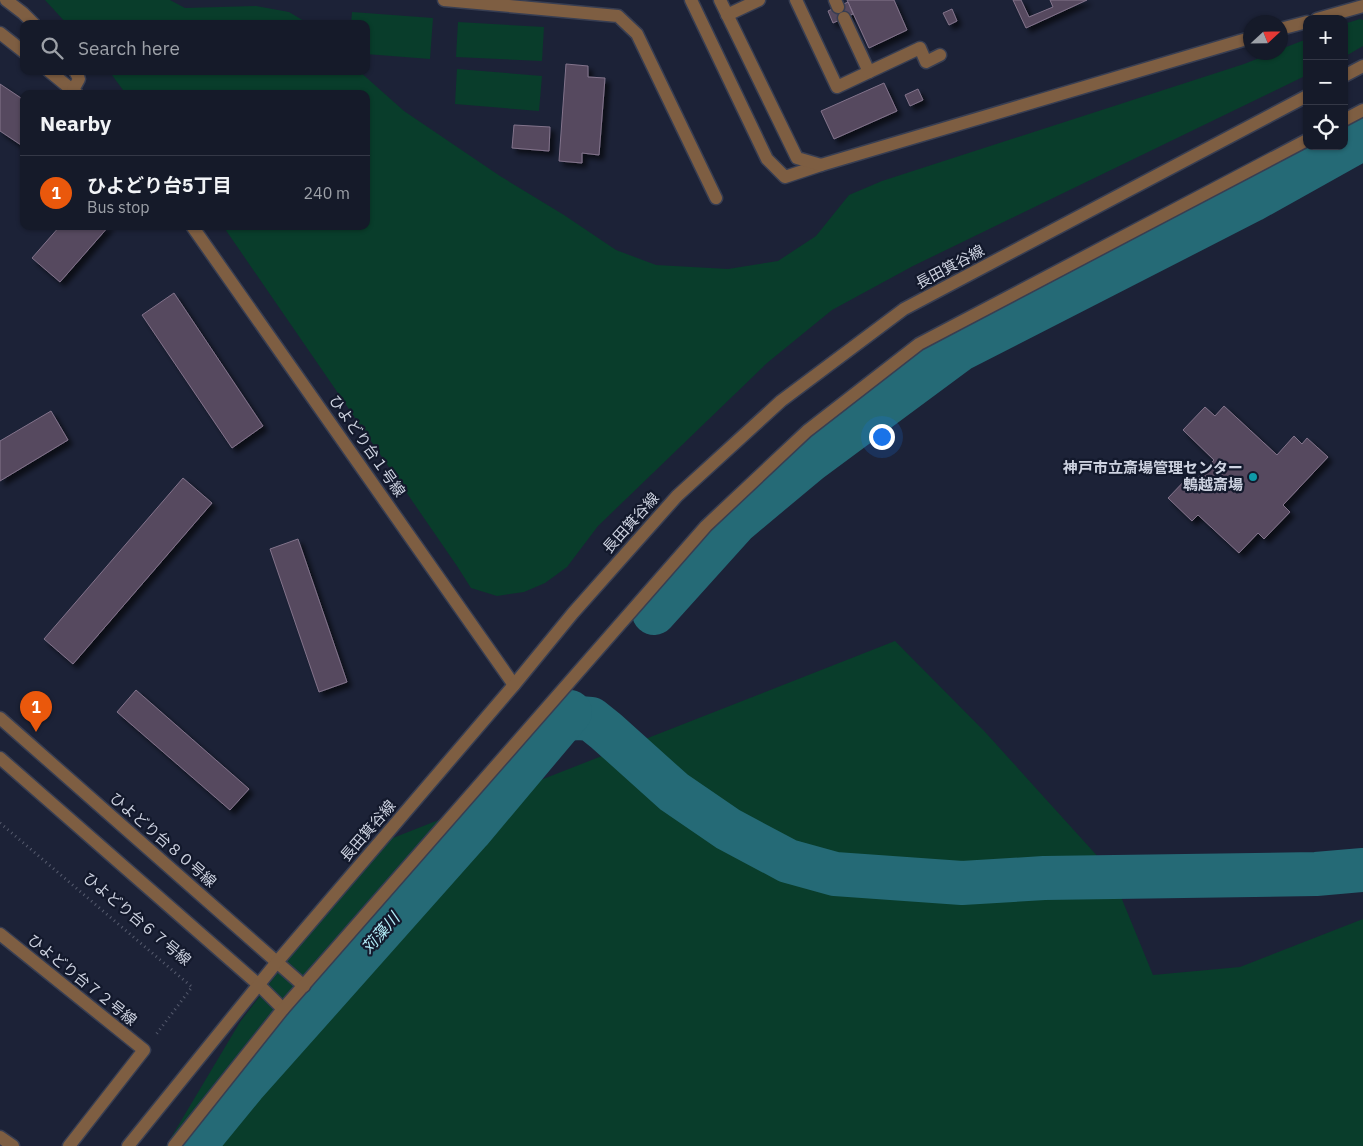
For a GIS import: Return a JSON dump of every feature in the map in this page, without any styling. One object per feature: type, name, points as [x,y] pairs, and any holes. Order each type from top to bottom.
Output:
[{"type":"street","points":[[6,0],[29,20]]},
{"type":"street","points":[[444,0],[618,16],[637,34],[716,198]]},
{"type":"street","points":[[692,0],[767,159],[785,177],[1243,40]]},
{"type":"street","points":[[720,0],[797,158],[821,165]]},
{"type":"street","points":[[727,15],[759,0]]},
{"type":"street","points":[[796,0],[837,87],[920,48],[926,62],[940,55]]},
{"type":"street","points":[[1331,15],[1363,6]]},
{"type":"street","points":[[839,8],[869,72]]},
{"type":"street","points":[[1288,28],[1303,23]]},
{"type":"street","points":[[0,33],[20,49]]},
{"type":"street","points":[[1348,74],[1363,66]]},
{"type":"street","points":[[54,75],[73,90]]},
{"type":"street","points":[[76,90],[79,79],[77,75]]},
{"type":"street","name":"長田箕谷線","points":[[128,1146],[277,962],[514,685],[573,613],[677,496],[781,401],[904,309],[1303,98]]},
{"type":"street","points":[[1348,118],[1363,110]]},
{"type":"street","points":[[174,1146],[284,1009],[706,526],[806,431],[919,344],[1303,142]]},
{"type":"street","name":"ひよどり台１号線","points":[[195,230],[514,685]]},
{"type":"street","name":"ひよどり台８０号線","points":[[0,718],[304,986]]},
{"type":"street","points":[[0,758],[284,1009]]},
{"type":"street","name":"ひよどり台７２号線","points":[[0,934],[144,1050]]},
{"type":"street","points":[[68,1146],[144,1050]]},
{"type":"street","points":[[0,1136],[14,1146]]},
{"type":"path","name":"ひよどり台６７号線","points":[[0,823],[192,986],[144,1050]]},
{"type":"green space","points":[[45,0],[170,0],[185,8],[256,6],[289,12],[302,20],[63,20]]},
{"type":"green space","points":[[352,12],[433,18],[430,59],[370,54],[370,20],[351,20]]},
{"type":"green space","points":[[1360,19],[1363,20],[1363,46],[1348,55],[1348,23]]},
{"type":"green space","points":[[458,22],[544,27],[542,61],[456,57]]},
{"type":"green space","points":[[1303,41],[1303,77],[913,266],[832,310],[767,363],[598,526],[567,567],[545,583],[524,592],[497,596],[471,588],[226,230],[370,230],[370,90],[123,90],[112,75],[364,75],[404,111],[500,176],[564,215],[616,250],[656,265],[728,269],[778,261],[816,236],[849,195],[882,181],[1254,60],[1288,60],[1288,46]]},
{"type":"green space","points":[[457,69],[542,76],[539,111],[455,104]]},
{"type":"green space","points":[[895,641],[986,733],[1110,870],[1153,975],[1240,967],[1363,919],[1363,1146],[166,1146],[240,1022],[375,845]]},
{"type":"building","points":[[847,0],[894,0],[907,30],[869,48]]},
{"type":"building","points":[[1013,0],[1021,0],[1029,17],[1053,7],[1050,0],[1087,0],[1026,28]]},
{"type":"building","points":[[848,2],[853,14],[833,23],[828,11]]},
{"type":"building","points":[[952,9],[957,21],[949,25],[943,13]]},
{"type":"building","points":[[566,64],[588,66],[588,77],[605,78],[599,155],[582,153],[582,163],[559,161]]},
{"type":"building","points":[[884,83],[897,111],[834,139],[821,111]]},
{"type":"building","points":[[0,84],[20,97],[20,144],[0,131]]},
{"type":"building","points":[[918,89],[923,100],[910,106],[905,95]]},
{"type":"building","points":[[514,125],[550,127],[549,151],[512,148]]},
{"type":"building","points":[[56,230],[106,230],[60,282],[32,258]]},
{"type":"building","points":[[174,293],[263,426],[232,448],[142,315]]},
{"type":"building","name":"神戸市立斎場管理センター 鵯越斎場","points":[[1224,406],[1277,455],[1294,436],[1302,444],[1307,438],[1328,457],[1283,505],[1290,512],[1264,539],[1258,533],[1239,553],[1198,515],[1192,521],[1168,498],[1190,475],[1196,480],[1214,460],[1183,430],[1205,407],[1215,416]]},
{"type":"building","points":[[51,411],[68,440],[0,481],[0,441]]},
{"type":"building","points":[[183,478],[212,503],[73,664],[44,639]]},
{"type":"building","points":[[298,539],[347,682],[319,692],[270,549]]},
{"type":"building","points":[[136,690],[249,789],[230,810],[117,712]]},
{"type":"waterway","points":[[654,613],[736,522],[809,461],[959,350],[1252,200],[1363,138]]},
{"type":"waterway","name":"苅藻川","points":[[194,1146],[244,1085],[470,831],[570,712]]},
{"type":"waterway","points":[[565,719],[591,719],[674,792],[728,829],[788,861],[835,874],[962,883],[1044,878],[1316,874],[1363,870]]},
{"type":"place","name":"神戸市立斎場管理センター 鵯越斎場","points":[[1253,477]]},
{"type":"place","name":"ひよどり台5丁目","points":[[36,732]]}]
